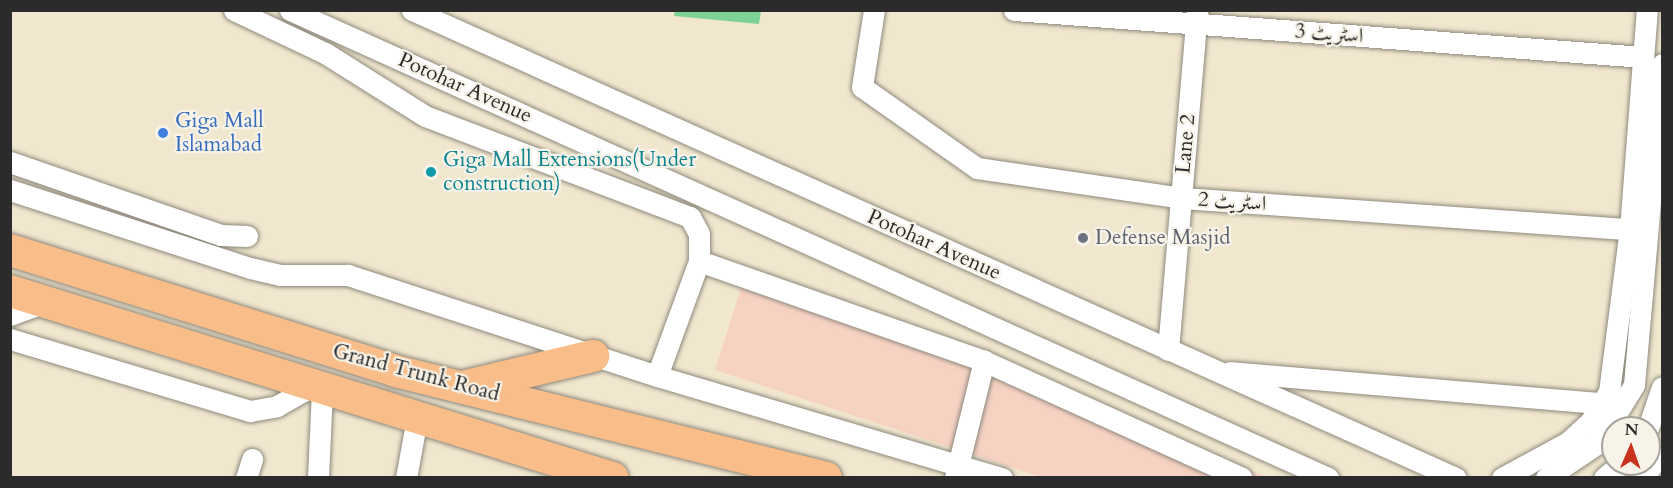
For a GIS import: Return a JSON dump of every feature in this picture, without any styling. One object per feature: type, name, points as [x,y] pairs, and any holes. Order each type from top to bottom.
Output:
[{"type":"highway","points":[[10,236],[22,254]]},
{"type":"highway","name":"Grand Trunk Road","points":[[22,254],[461,387],[801,473],[826,477]]},
{"type":"highway","name":"Grand Trunk Road","points":[[10,291],[317,388],[612,477]]},
{"type":"highway","points":[[461,387],[593,356]]},
{"type":"street","points":[[234,10],[325,52],[425,116],[690,217],[699,234],[699,261],[657,376]]},
{"type":"street","name":"Potohar Avenue","points":[[290,10],[1329,477]]},
{"type":"street","name":"Potohar Avenue","points":[[412,10],[1211,370],[1456,477]]},
{"type":"street","name":"اسٹریٹ 2","points":[[874,10],[862,87],[976,168],[1182,198],[1630,230]]},
{"type":"street","name":"اسٹریٹ 3","points":[[1014,10],[1197,17],[1653,60]]},
{"type":"street","points":[[1546,477],[1598,442],[1634,385],[1653,60],[1647,10]]},
{"type":"street","name":"Lane 2","points":[[1168,350],[1197,17]]},
{"type":"street","points":[[1502,477],[1568,442],[1603,403],[1615,370],[1630,230],[1653,60]]},
{"type":"street","points":[[10,162],[221,235],[247,236]]},
{"type":"street","points":[[10,190],[250,268],[280,275],[348,275],[593,356],[957,470],[1002,477]]},
{"type":"street","points":[[699,261],[984,361],[1242,477]]},
{"type":"street","points":[[10,315],[46,302]]},
{"type":"street","points":[[10,339],[250,411],[277,406],[317,388],[318,477]]},
{"type":"street","points":[[957,470],[984,361]]},
{"type":"street","points":[[1211,370],[1603,403]]},
{"type":"street","points":[[1652,416],[1662,387]]},
{"type":"street","points":[[406,477],[417,418]]},
{"type":"street","points":[[1643,477],[1662,451]]},
{"type":"shaded area","points":[[741,288],[872,326],[1267,477],[1041,477],[715,370]]},
{"type":"green space","points":[[675,10],[761,11],[759,24],[674,16]]},
{"type":"place","name":"Giga Mall Islamabad","points":[[163,133]]},
{"type":"place","name":"Giga Mall Extensions(Under construction)","points":[[431,172]]},
{"type":"place","name":"Defense Masjid","points":[[1083,238]]}]
